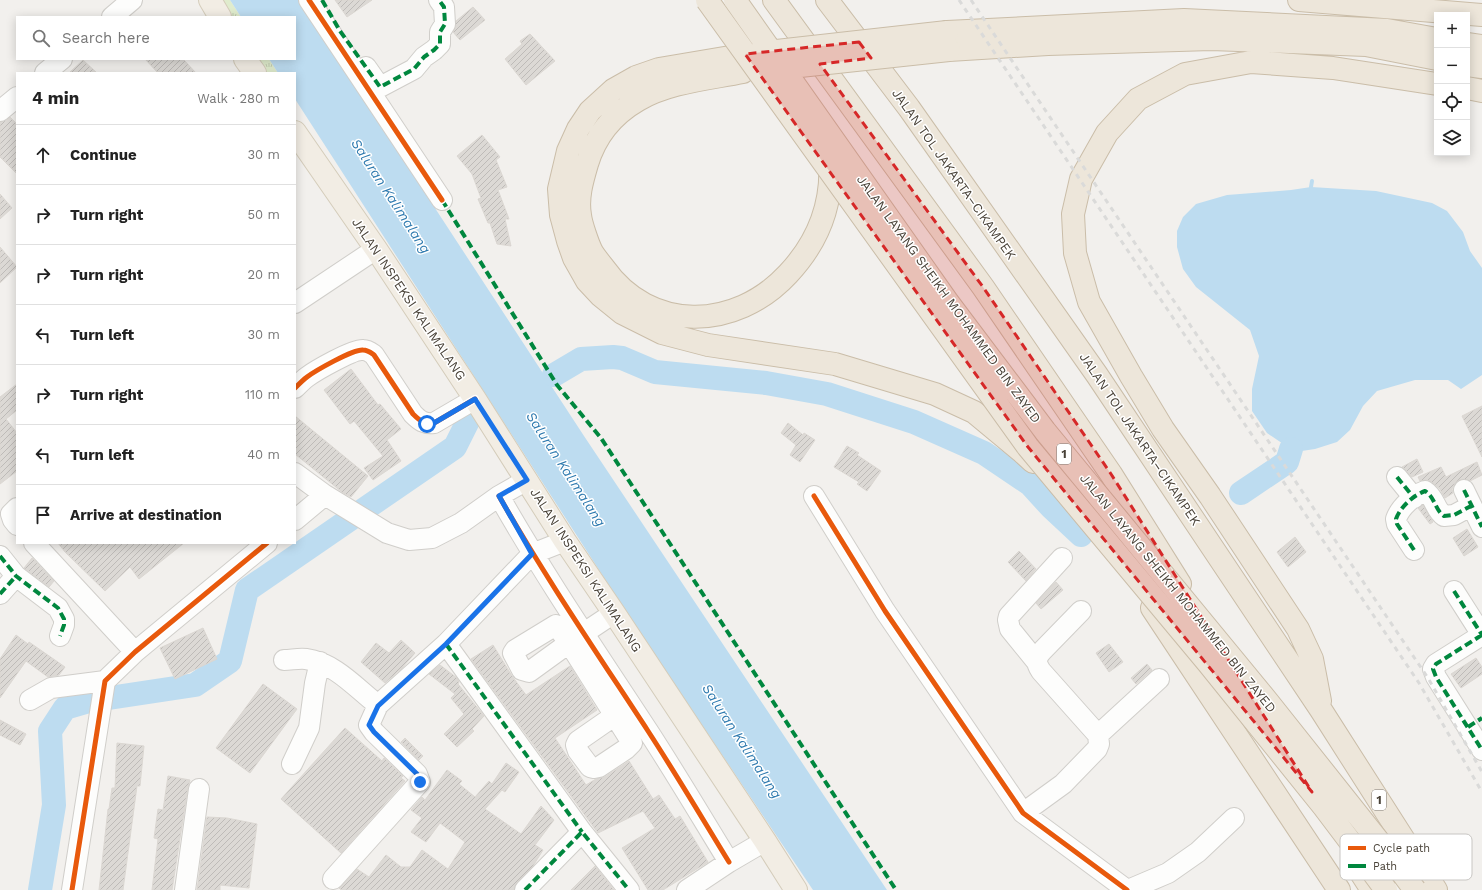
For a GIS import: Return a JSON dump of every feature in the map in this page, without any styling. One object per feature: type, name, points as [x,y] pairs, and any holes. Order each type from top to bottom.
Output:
[{"type":"highway","name":"JALAN LAYANG SHEIKH MOHAMMED BIN ZAYED","points":[[707,0],[1028,447],[1203,657],[1344,834]]},
{"type":"highway","name":"JALAN LAYANG SHEIKH MOHAMMED BIN ZAYED","points":[[735,0],[947,301],[1045,431],[1268,702],[1373,834]]},
{"type":"highway","points":[[743,63],[662,88],[631,105],[618,114],[600,134],[588,159],[580,187],[580,215],[592,252],[610,277],[632,297],[648,306],[670,314],[695,318],[722,314],[749,305],[777,287],[796,266],[812,244],[824,219],[831,178],[825,134],[816,111],[745,0]]},
{"type":"highway","name":"1","points":[[774,0],[982,287],[1111,474],[1223,653],[1264,715],[1340,838]]},
{"type":"highway","name":"JALAN TOL JAKARTA–CIKAMPEK","points":[[827,0],[909,108],[1097,375],[1321,710],[1400,834]]},
{"type":"highway","points":[[1299,0],[1482,15]]},
{"type":"highway","points":[[1339,890],[1127,571],[1111,549],[1057,486],[1021,451],[974,412],[935,394],[834,364],[708,345],[662,333],[622,313],[587,282],[574,258],[561,215],[559,189],[568,151],[578,129],[590,111],[613,90],[636,77],[659,69],[743,63],[948,41],[1184,20],[1387,30],[1434,38]]},
{"type":"highway","points":[[948,41],[1048,44],[1211,39],[1366,45],[1434,58]]},
{"type":"highway","points":[[1470,44],[1482,46]]},
{"type":"highway","points":[[1321,710],[1312,659],[1298,629],[1210,496],[1163,429],[1130,376],[1089,302],[1075,253],[1073,214],[1081,178],[1107,133],[1138,99],[1185,74],[1251,62],[1333,68],[1434,84]]},
{"type":"highway","points":[[1470,65],[1482,67]]},
{"type":"highway","points":[[1470,89],[1482,91]]},
{"type":"highway","name":"1","points":[[1366,880],[1372,890]]},
{"type":"highway","name":"JALAN LAYANG SHEIKH MOHAMMED BIN ZAYED","points":[[1379,880],[1386,890]]},
{"type":"highway","name":"JALAN LAYANG SHEIKH MOHAMMED BIN ZAYED","points":[[1408,880],[1415,890]]},
{"type":"highway","name":"JALAN TOL JAKARTA–CIKAMPEK","points":[[1430,880],[1436,890]]},
{"type":"main road","points":[[210,0],[219,16]]},
{"type":"main road","points":[[246,60],[254,72]]},
{"type":"main road","name":"JALAN INSPEKSI KALIMALANG","points":[[296,133],[376,248],[527,480],[564,541],[614,613],[796,890]]},
{"type":"street","points":[[113,16],[132,0]]},
{"type":"street","points":[[309,0],[442,200]]},
{"type":"street","points":[[322,0],[340,31],[380,87],[414,69],[424,57],[440,44],[440,32],[445,24],[444,7],[439,0]]},
{"type":"street","points":[[46,72],[61,60]]},
{"type":"street","points":[[0,111],[16,98]]},
{"type":"street","points":[[296,302],[376,248]]},
{"type":"street","points":[[296,387],[308,376],[324,366],[362,349],[369,351],[374,355],[412,414],[420,421],[427,424],[434,423],[475,399]]},
{"type":"street","points":[[296,474],[325,495],[387,533],[409,540],[432,538],[461,523],[499,496],[527,480]]},
{"type":"street","points":[[1397,477],[1414,498]]},
{"type":"street","points":[[1414,550],[1397,524],[1396,519],[1405,506],[1425,491],[1432,496],[1439,512],[1444,516],[1454,515],[1467,498],[1482,528]]},
{"type":"street","points":[[296,519],[325,495]]},
{"type":"street","points":[[499,496],[532,554],[576,638],[614,716],[632,743]]},
{"type":"street","points":[[814,496],[885,611],[1024,813],[1127,890],[1168,873],[1198,852],[1234,818]]},
{"type":"street","points":[[16,509],[11,514],[16,524]]},
{"type":"street","points":[[333,879],[420,782],[417,774],[374,732],[369,725],[378,706],[446,644],[532,554],[564,541]]},
{"type":"street","points":[[35,544],[135,652]]},
{"type":"street","points":[[72,890],[104,684],[135,652],[266,544]]},
{"type":"street","points":[[0,556],[16,576],[58,608],[64,619],[64,625],[60,636]]},
{"type":"street","points":[[1024,813],[1063,784],[1097,749],[1099,744],[1098,735],[1041,671],[1036,661],[1010,629],[1008,620],[1009,616],[1062,558]]},
{"type":"street","points":[[0,594],[16,576]]},
{"type":"street","points":[[1454,591],[1482,635],[1436,664],[1433,669],[1436,678],[1475,723],[1482,750]]},
{"type":"street","points":[[1036,661],[1037,656],[1081,611]]},
{"type":"street","points":[[576,638],[614,613]]},
{"type":"street","points":[[576,638],[649,732],[729,862]]},
{"type":"street","points":[[446,644],[582,832],[629,890]]},
{"type":"street","points":[[284,660],[304,658],[320,662],[336,671],[378,706]]},
{"type":"street","points":[[292,764],[309,728],[315,683],[320,662]]},
{"type":"street","points":[[1098,735],[1159,679]]},
{"type":"street","points":[[30,700],[51,688],[104,684]]},
{"type":"street","points":[[614,716],[584,735],[578,741],[576,746],[578,751],[590,767],[599,767],[649,732]]},
{"type":"street","points":[[185,890],[198,788]]},
{"type":"street","points":[[524,890],[582,832]]},
{"type":"street","points":[[687,890],[729,862],[765,841]]},
{"type":"highlighted area","points":[[859,42],[871,58],[820,64],[983,287],[1111,474],[1312,792],[1028,447],[745,54]]},
{"type":"green space","points":[[210,0],[230,0],[240,16],[219,16]]},
{"type":"green space","points":[[246,60],[270,60],[277,72],[254,72]]},
{"type":"water","name":"Saluran Kalimalang","points":[[230,0],[299,0],[584,436],[887,890],[813,890],[630,618],[296,101],[296,72],[277,72],[270,60],[296,60],[296,16],[240,16]]},
{"type":"water","points":[[1311,187],[1376,191],[1432,203],[1447,211],[1463,232],[1470,251],[1482,268],[1482,375],[1461,389],[1448,380],[1415,380],[1377,391],[1363,406],[1350,430],[1337,442],[1315,449],[1295,452],[1267,433],[1252,411],[1252,389],[1259,356],[1250,330],[1196,287],[1183,269],[1177,247],[1177,231],[1183,217],[1196,204],[1227,195]]},
{"type":"building","points":[[335,0],[372,0],[347,17]]},
{"type":"building","points":[[473,7],[485,20],[460,40],[453,32],[456,21]]},
{"type":"building","points":[[530,34],[555,61],[526,85],[505,59],[522,44],[520,41]]},
{"type":"building","points":[[83,60],[96,72],[70,72]]},
{"type":"building","points":[[146,60],[184,60],[195,72],[157,72]]},
{"type":"building","points":[[10,117],[16,123],[16,173],[0,157],[0,122],[7,120]]},
{"type":"building","points":[[482,135],[500,157],[496,160],[507,187],[498,190],[509,219],[505,219],[511,246],[497,244],[490,223],[488,223],[478,199],[481,198],[472,174],[457,156]]},
{"type":"building","points":[[0,194],[12,208],[0,219]]},
{"type":"building","points":[[0,247],[16,266],[16,268],[0,283]]},
{"type":"building","points":[[351,369],[378,405],[380,404],[401,429],[387,440],[401,461],[373,480],[364,468],[383,456],[354,421],[350,424],[324,390]]},
{"type":"building","points":[[16,385],[16,411],[6,419],[16,432],[16,472],[0,484],[0,397]]},
{"type":"building","points":[[1482,406],[1482,457],[1462,416]]},
{"type":"building","points":[[296,417],[368,476],[351,497],[342,492],[296,455]]},
{"type":"building","points":[[788,423],[803,435],[804,433],[815,440],[800,462],[790,455],[796,445],[781,433]]},
{"type":"building","points":[[847,446],[859,453],[857,455],[881,471],[867,491],[857,484],[859,482],[834,467]]},
{"type":"building","points":[[1417,459],[1423,472],[1412,477],[1402,467]]},
{"type":"building","points":[[1477,462],[1482,475],[1470,481],[1464,479],[1459,480],[1455,483],[1452,489],[1453,493],[1445,498],[1440,489],[1432,482],[1426,480],[1420,481],[1418,477],[1441,467],[1446,477]]},
{"type":"building","points":[[1423,505],[1433,522],[1430,524],[1418,508]]},
{"type":"building","points":[[1467,529],[1478,547],[1464,556],[1453,538]]},
{"type":"building","points":[[1295,537],[1306,552],[1288,567],[1277,552]]},
{"type":"building","points":[[59,544],[183,544],[139,579],[130,567],[105,591]]},
{"type":"building","points":[[1019,551],[1036,569],[1026,581],[1008,562]]},
{"type":"building","points":[[32,558],[54,581],[49,587],[24,568]]},
{"type":"building","points":[[1056,582],[1063,590],[1041,609],[1036,603]]},
{"type":"building","points":[[203,628],[217,659],[175,679],[160,648]]},
{"type":"building","points":[[16,635],[28,644],[29,642],[65,667],[59,675],[48,677],[26,661],[0,698],[0,659]]},
{"type":"building","points":[[401,640],[415,653],[402,668],[385,683],[361,662],[376,643],[389,653]]},
{"type":"building","points":[[1109,644],[1123,662],[1109,672],[1096,653]]},
{"type":"building","points":[[493,645],[512,676],[526,695],[570,666],[597,710],[555,738],[586,785],[596,779],[605,777],[629,761],[653,799],[659,795],[675,819],[680,816],[708,862],[663,890],[648,890],[622,848],[655,828],[643,811],[598,833],[471,659]]},
{"type":"building","points":[[1476,658],[1482,667],[1482,674],[1461,688],[1451,674]]},
{"type":"building","points":[[1147,664],[1152,670],[1136,684],[1131,678]]},
{"type":"building","points":[[440,665],[457,678],[459,682],[458,684],[484,716],[472,729],[474,731],[457,747],[444,734],[464,714],[451,698],[455,694],[429,674]]},
{"type":"building","points":[[263,684],[297,709],[250,773],[216,748]]},
{"type":"building","points":[[0,720],[26,734],[20,745],[0,735]]},
{"type":"building","points":[[345,728],[382,761],[384,758],[403,776],[401,778],[405,781],[341,853],[281,799]]},
{"type":"building","points":[[405,738],[423,756],[419,760],[401,742]]},
{"type":"building","points":[[117,743],[144,746],[140,786],[137,786],[123,890],[99,890],[108,809],[112,788],[115,788]]},
{"type":"building","points":[[506,763],[519,772],[505,792],[502,790],[485,809],[521,834],[541,806],[554,820],[535,845],[543,850],[533,866],[517,882],[514,890],[341,890],[339,888],[357,869],[369,877],[386,855],[401,867],[410,867],[422,850],[448,869],[465,842],[440,823],[426,842],[411,832],[422,818],[411,810],[422,797],[425,800],[447,770],[462,781],[459,784],[475,797],[489,781],[492,784]]},
{"type":"building","points":[[168,776],[190,780],[172,890],[152,890],[158,839],[154,838],[158,809],[163,810]]},
{"type":"building","points":[[207,817],[227,818],[257,824],[249,888],[220,885],[220,890],[197,890]]},
{"type":"building","points":[[595,866],[614,890],[571,890]]},
{"type":"waterway","points":[[1311,187],[1312,181]]},
{"type":"waterway","points":[[554,375],[581,359],[613,357],[622,358],[655,372],[766,383],[827,394],[914,422],[984,453],[1030,484],[1051,507],[1081,535]]},
{"type":"waterway","points":[[40,890],[54,805],[50,731],[65,708],[89,701],[195,685],[230,661],[247,590],[455,447],[469,419]]},
{"type":"waterway","points":[[1241,493],[1287,462],[1291,449]]},
{"type":"railway","points":[[959,0],[1419,683],[1482,792]]},
{"type":"railway","points":[[971,0],[1428,678],[1482,772]]},
{"type":"marked path","points":[[322,0],[340,31],[380,87],[414,69],[424,57],[440,44],[440,32],[445,24],[444,7],[439,0]]},
{"type":"marked path","points":[[442,200],[557,385],[601,438],[896,890]]},
{"type":"marked path","points":[[1397,477],[1414,498]]},
{"type":"marked path","points":[[1464,490],[1482,527]]},
{"type":"marked path","points":[[1414,550],[1397,524],[1396,519],[1404,506],[1412,498],[1425,491],[1444,516],[1454,515],[1471,506]]},
{"type":"marked path","points":[[0,556],[16,576],[58,608],[64,619],[64,625],[60,636]]},
{"type":"marked path","points":[[0,594],[16,576]]},
{"type":"marked path","points":[[1454,591],[1482,635]]},
{"type":"marked path","points":[[1482,635],[1436,664],[1433,669],[1436,677],[1482,750]]},
{"type":"marked path","points":[[446,644],[582,832]]},
{"type":"marked path","points":[[1468,727],[1482,718]]},
{"type":"marked path","points":[[525,890],[582,832],[629,890]]},
{"type":"cycle path","points":[[309,0],[442,200]]},
{"type":"cycle path","points":[[296,387],[307,377],[326,366],[351,353],[365,350],[374,355],[413,414],[422,422],[434,423],[475,399]]},
{"type":"cycle path","points":[[499,496],[553,585],[679,780],[729,862]]},
{"type":"cycle path","points":[[814,496],[885,611],[1023,813],[1127,890]]},
{"type":"cycle path","points":[[72,890],[105,681],[135,652],[266,544]]},
{"type":"route","points":[[420,782],[417,774],[374,732],[369,725],[370,722],[378,706],[446,644],[532,554],[499,496],[527,480],[475,399],[434,423],[427,424]]}]
